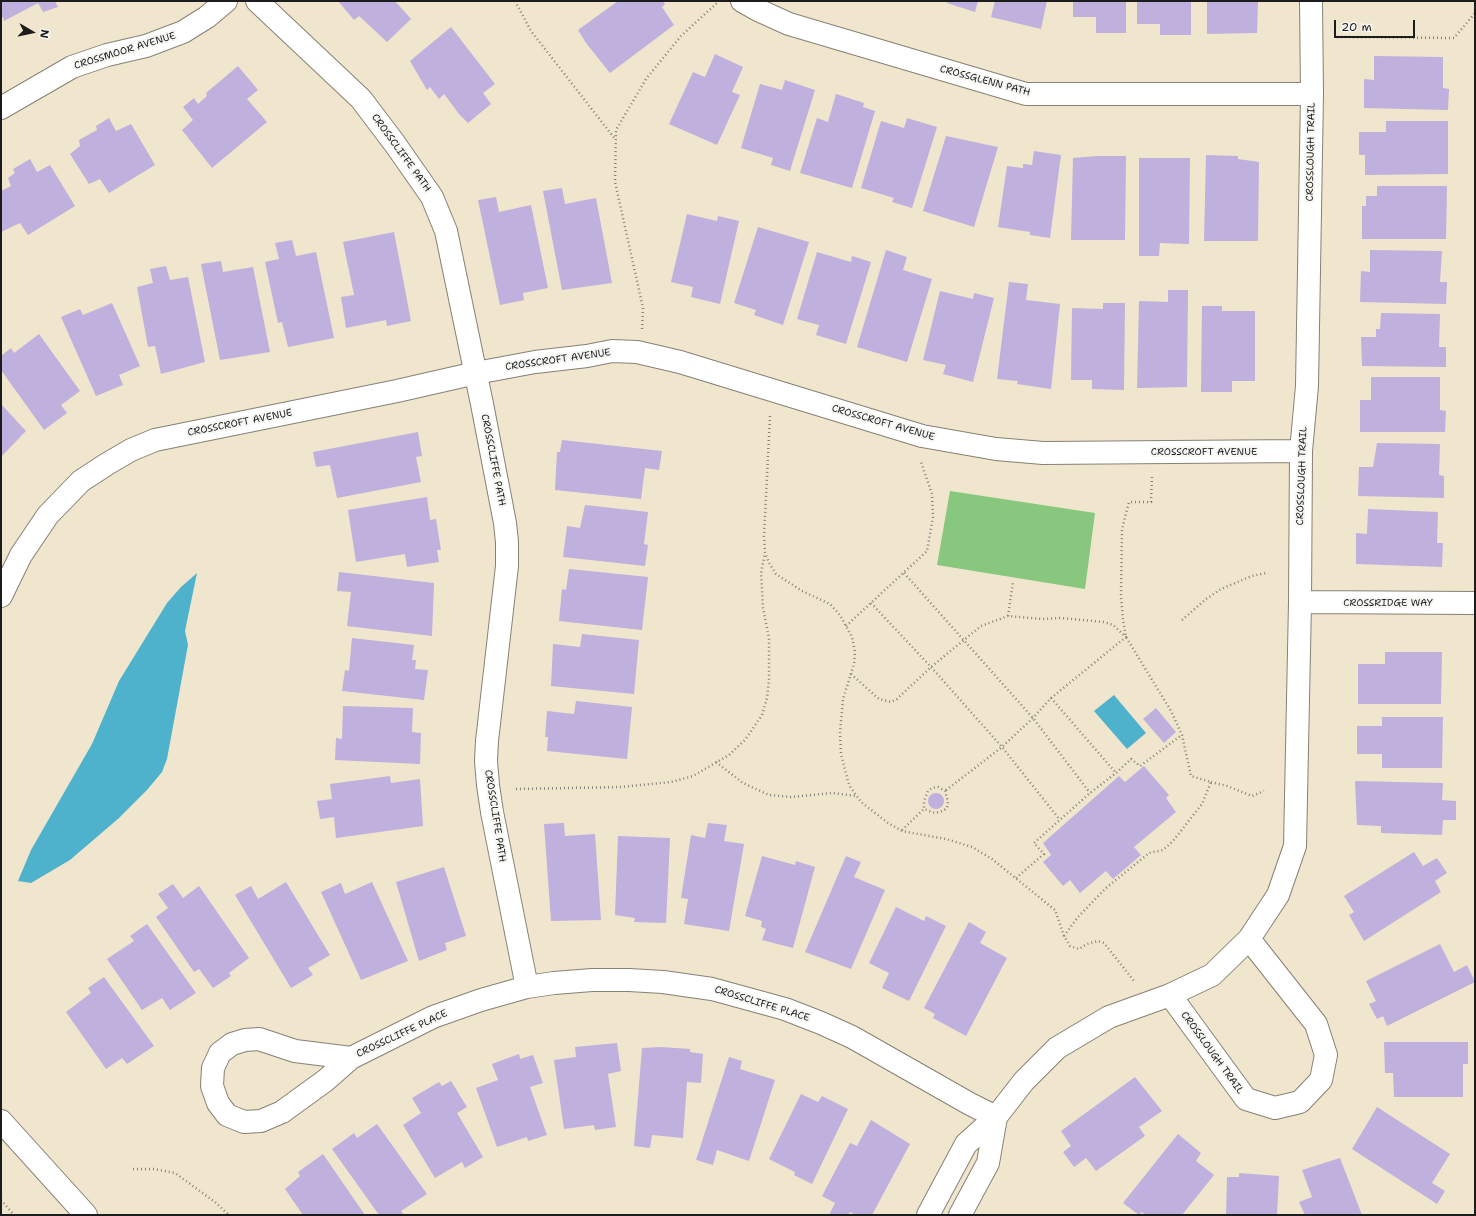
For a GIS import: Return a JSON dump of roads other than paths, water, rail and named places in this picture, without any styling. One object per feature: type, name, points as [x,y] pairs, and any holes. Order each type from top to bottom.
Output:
[{"type":"street","name":"CROSSMOOR AVENUE","points":[[1,108],[72,67],[107,55],[146,46],[183,32],[207,17],[226,1]]},
{"type":"street","name":"CROSSCLIFFE PATH","points":[[257,1],[361,99],[432,197],[446,231],[476,373],[505,523],[507,566],[486,761],[488,785],[527,987]]},
{"type":"street","name":"CROSSGLENN PATH","points":[[742,1],[789,24],[1026,94],[1312,94]]},
{"type":"street","name":"CROSSLOUGH TRAIL","points":[[928,1215],[966,1144],[996,1117],[1024,1081],[1057,1048],[1109,1017],[1170,995],[1212,975],[1249,939],[1278,895],[1295,846],[1300,602],[1301,451],[1306,386],[1312,94],[1311,1]]},
{"type":"street","name":"CROSSCROFT AVENUE","points":[[1,596],[21,555],[48,515],[81,481],[131,450],[155,440],[396,391],[476,373],[535,362],[587,356],[612,351],[641,353],[680,362],[922,436],[996,449],[1043,453],[1301,451]]},
{"type":"street","name":"CROSSRIDGE WAY","points":[[1300,602],[1475,603]]},
{"type":"street","name":"CROSSLOUGH TRAIL","points":[[1170,995],[1246,1099],[1275,1108],[1300,1102],[1321,1080],[1326,1055],[1316,1024],[1249,939]]},
{"type":"street","name":"CROSSCLIFFE PLACE","points":[[351,1058],[295,1051],[259,1039],[245,1040],[232,1044],[220,1053],[213,1068],[212,1086],[218,1103],[227,1114],[244,1122],[261,1120],[282,1112],[326,1080],[351,1058],[434,1017],[481,1000],[527,987],[592,980],[630,980],[663,982],[712,989],[751,999],[800,1015],[852,1037],[970,1104],[996,1117]]},
{"type":"street","name":"CROSSLOUGH TRAIL","points":[[960,1215],[988,1162],[996,1117]]},
{"type":"street","points":[[1,1121],[86,1215]]},
{"type":"water","points":[[197,573],[185,631],[188,645],[167,759],[162,772],[147,790],[119,818],[70,860],[31,883],[18,881],[31,850],[92,744],[119,681],[167,603],[181,587]]},
{"type":"water","points":[[1114,695],[1146,733],[1127,749],[1094,711]]}]
